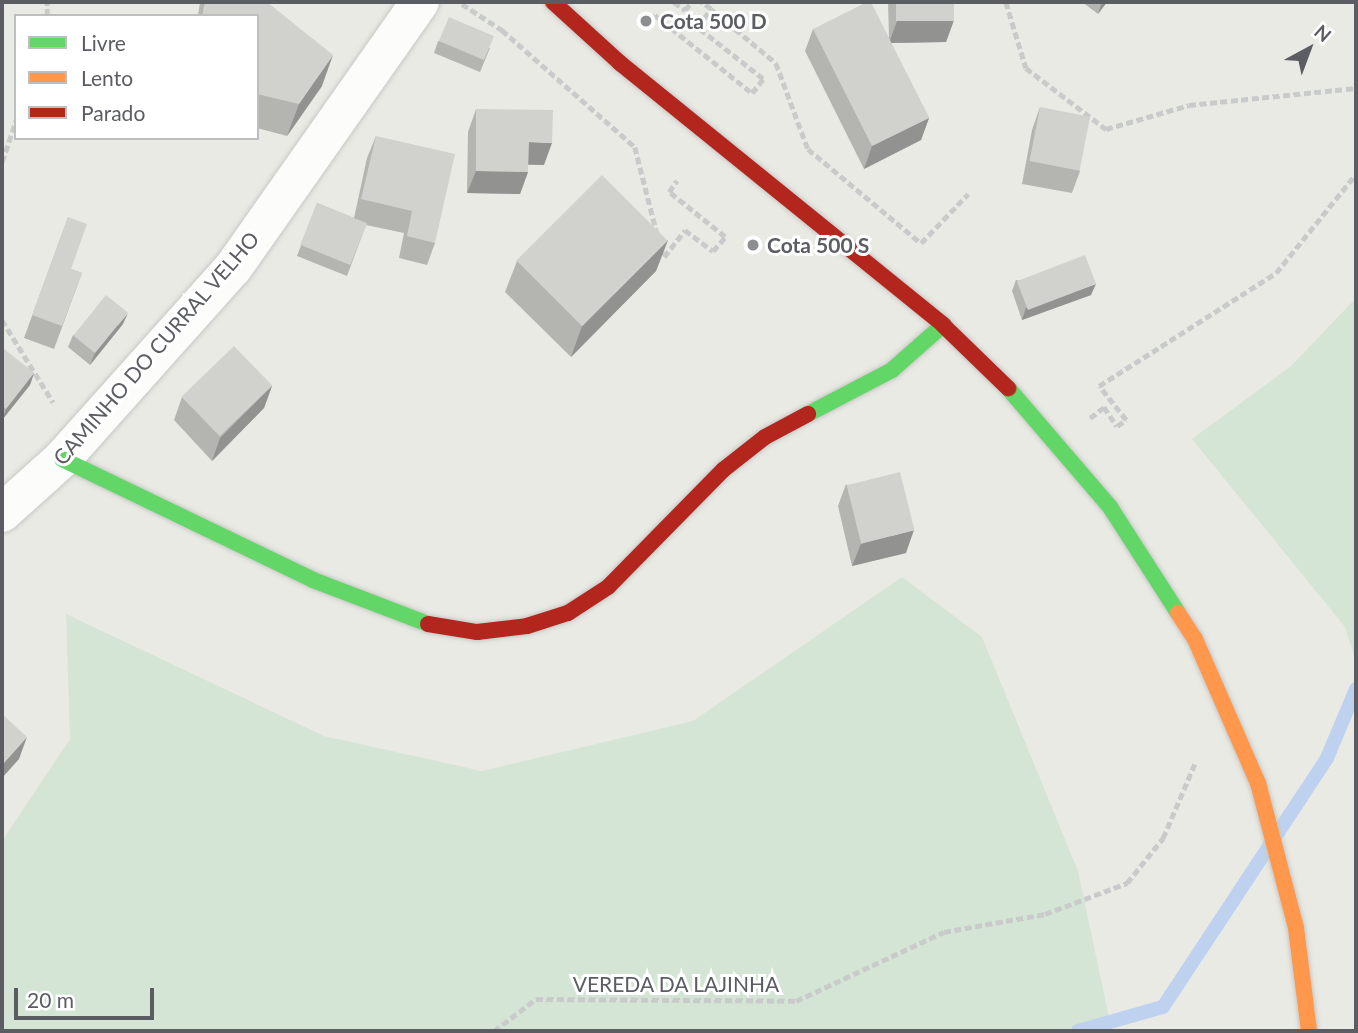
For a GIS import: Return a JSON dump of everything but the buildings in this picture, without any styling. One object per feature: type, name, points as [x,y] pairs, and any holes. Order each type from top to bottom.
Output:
[{"type":"main road","points":[[553,2],[620,63],[943,326],[998,376],[1110,507],[1195,639],[1258,783],[1296,928],[1309,1031]]},
{"type":"main road","points":[[62,460],[313,580],[437,628],[477,632],[527,626],[568,613],[608,587],[723,470],[765,437],[892,370],[943,326]]},
{"type":"street","name":"CAMINHO DO CURRAL VELHO","points":[[2,513],[62,460],[233,268],[419,2]]},
{"type":"path","points":[[458,2],[502,30],[635,147],[664,257],[685,230],[713,251],[725,237],[668,192],[677,180]]},
{"type":"path","points":[[674,2],[685,10],[692,2]]},
{"type":"path","points":[[701,2],[776,64],[808,149],[921,243],[968,194]]},
{"type":"path","points":[[1006,2],[1026,68],[1106,130],[1189,105],[1356,88]]},
{"type":"path","points":[[650,20],[655,15],[752,93],[763,79],[697,27],[711,9]]},
{"type":"path","points":[[2,162],[14,126]]},
{"type":"path","points":[[1088,419],[1104,407],[1117,426],[1126,420],[1099,386],[1276,273],[1356,174]]},
{"type":"path","points":[[2,320],[53,398],[62,460]]},
{"type":"path","name":"VEREDA DA LAJINHA","points":[[494,1031],[537,999],[796,1000],[944,932],[1045,914],[1115,888],[1127,883],[1163,838],[1195,763]]},
{"type":"green space","points":[[1356,298],[1356,662],[1345,627],[1192,439],[1291,366]]},
{"type":"green space","points":[[902,577],[982,637],[1078,871],[1112,1031],[2,1031],[2,841],[70,739],[66,614],[324,736],[482,771],[693,721]]},
{"type":"waterway","points":[[1078,1031],[1163,1007],[1327,758],[1356,689]]},
{"type":"traffic: fast","points":[[808,414],[892,370],[943,325]]},
{"type":"traffic: fast","points":[[1008,388],[1110,507],[1178,613]]},
{"type":"traffic: fast","points":[[62,459],[313,580],[428,624]]},
{"type":"traffic: slow","points":[[1178,613],[1195,639],[1258,783],[1296,928],[1309,1031]]},
{"type":"traffic: jam","points":[[553,2],[620,63],[943,325],[1008,388]]},
{"type":"traffic: jam","points":[[428,624],[477,632],[527,626],[568,613],[608,587],[723,470],[765,437],[808,414]]},
{"type":"place","name":"Cota 500 D","points":[[646,21]]},
{"type":"place","name":"Cota 500 S","points":[[753,245]]}]
